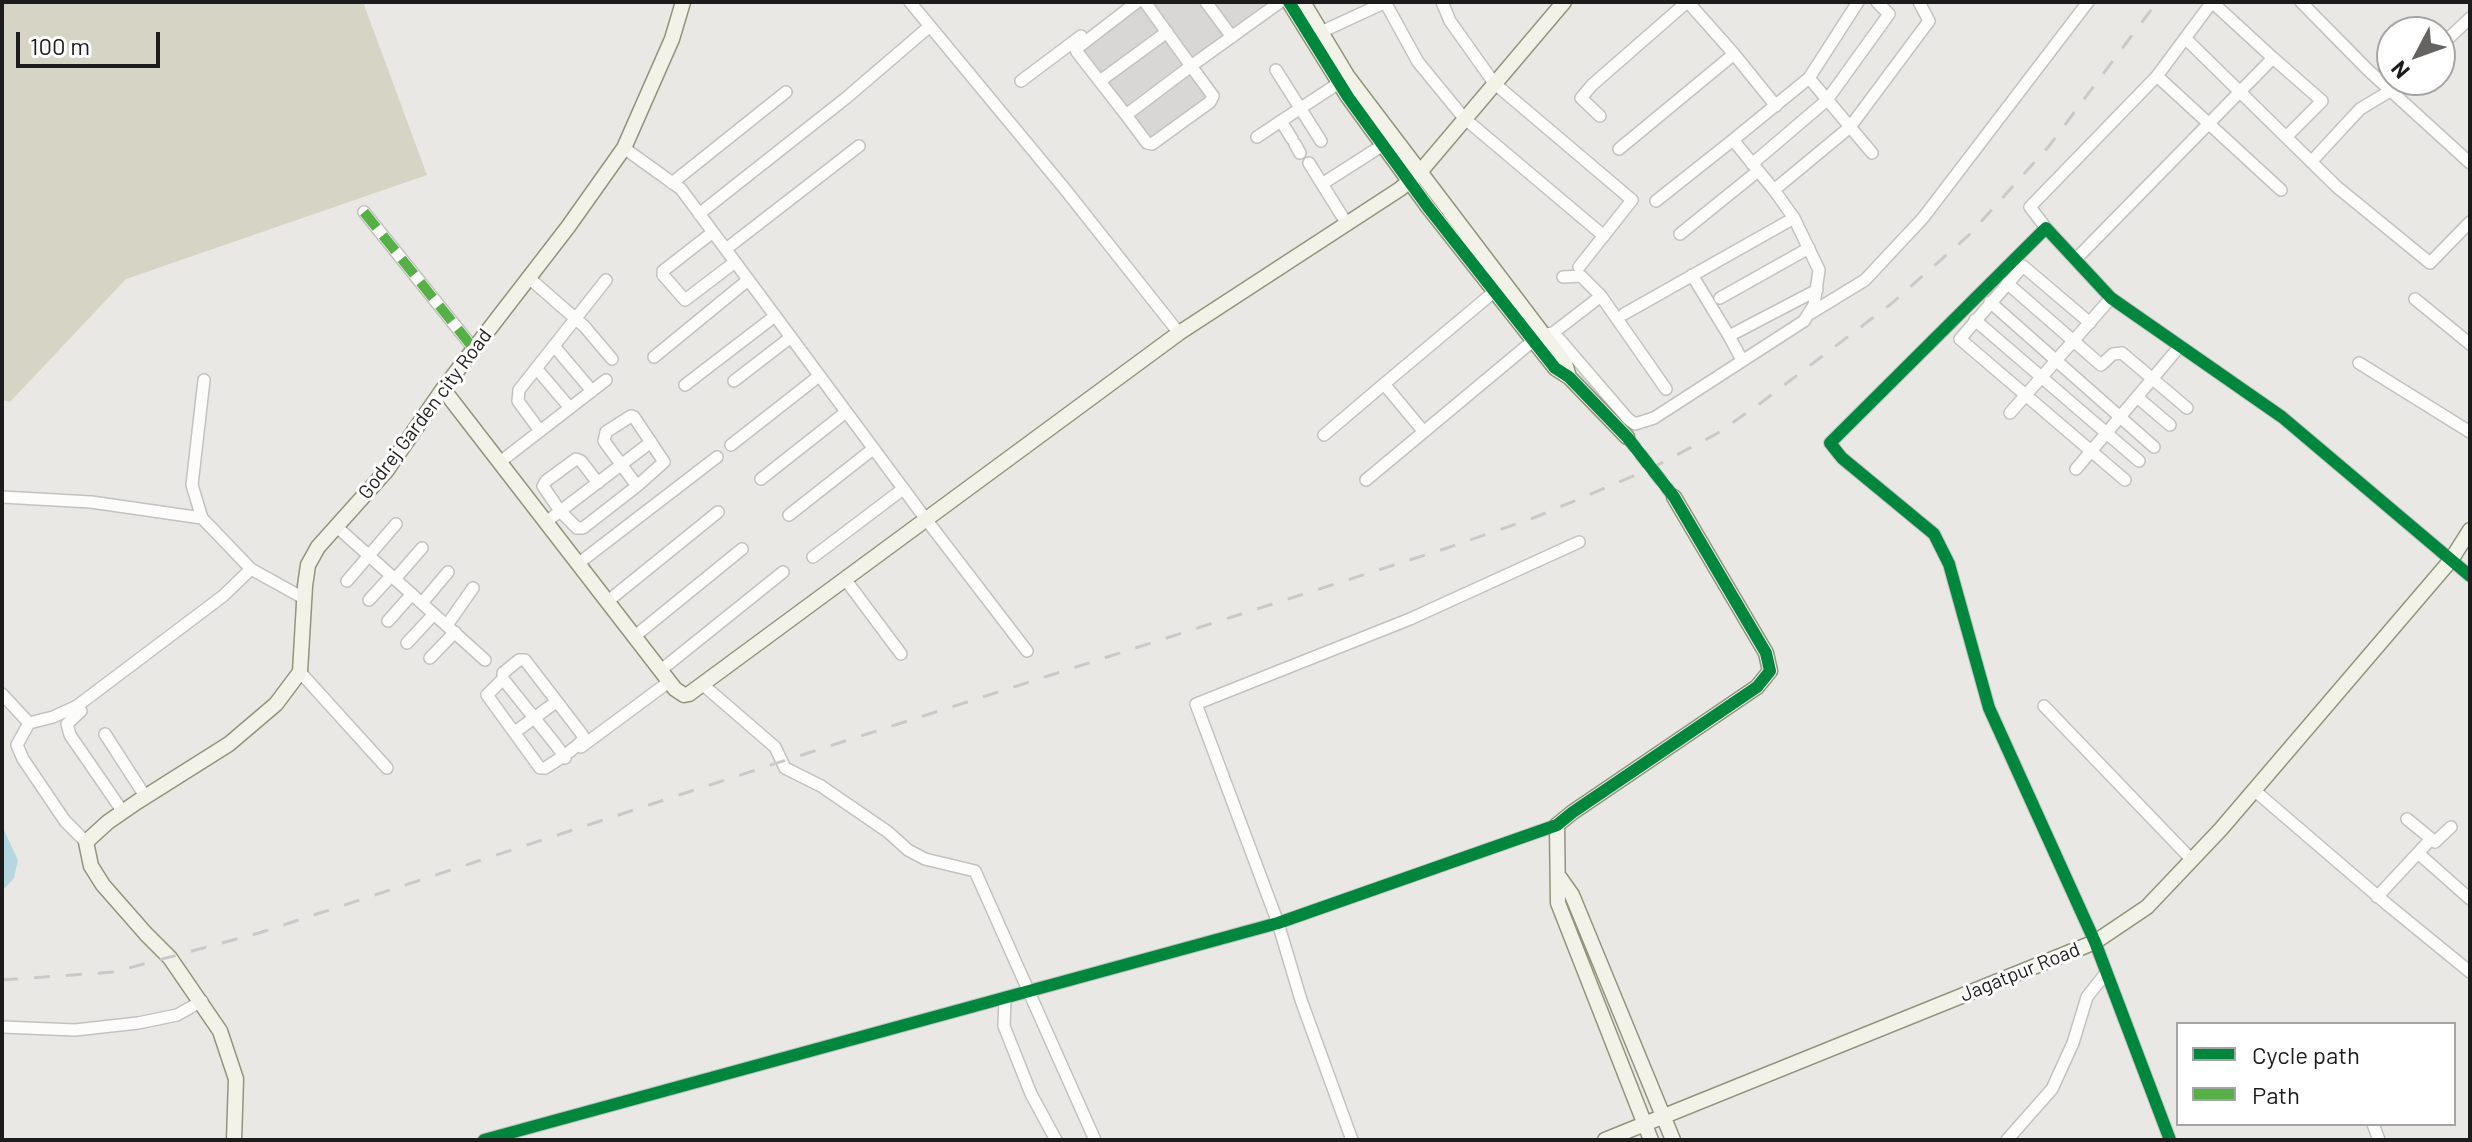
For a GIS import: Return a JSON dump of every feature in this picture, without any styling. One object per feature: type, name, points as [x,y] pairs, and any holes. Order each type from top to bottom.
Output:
[{"type":"street","name":"Godrej Garden city Road","points":[[300,672],[308,565],[318,547],[387,470],[443,389],[568,227],[624,148],[672,39],[682,2]]},
{"type":"street","points":[[910,2],[1179,333]]},
{"type":"street","points":[[1021,81],[1126,2]]},
{"type":"street","points":[[1137,2],[1076,49],[1150,144],[1210,102],[1213,96],[1145,2]]},
{"type":"street","points":[[1206,2],[1232,37]]},
{"type":"street","points":[[1289,2],[1339,83],[1383,145],[1415,177],[1565,363],[1569,377],[1627,437]]},
{"type":"street","points":[[1303,2],[1348,77],[1495,291],[1635,424],[1654,418],[1865,280],[1923,218],[2088,2]]},
{"type":"street","points":[[1321,32],[1385,2],[1418,62],[1464,118],[1604,236]]},
{"type":"street","points":[[1442,2],[1450,21],[1494,83],[1632,200],[1579,267]]},
{"type":"street","points":[[443,389],[679,693],[684,695],[1179,333],[1415,177],[1564,2]]},
{"type":"street","points":[[1600,116],[1581,98],[1688,2],[1776,106]]},
{"type":"street","points":[[1656,201],[1809,78],[1858,2]]},
{"type":"street","points":[[1680,234],[1827,100],[1889,14],[1877,2]]},
{"type":"street","points":[[1774,190],[1850,127],[1929,21],[1919,2]]},
{"type":"street","points":[[2286,137],[2322,101],[2212,2],[2157,76],[2030,207],[2111,298],[2282,417],[2470,576]]},
{"type":"street","points":[[1126,115],[1272,4]]},
{"type":"street","points":[[2307,4],[2376,76]]},
{"type":"street","points":[[699,214],[846,98],[930,26]]},
{"type":"street","points":[[1100,81],[1167,32]]},
{"type":"street","points":[[2185,38],[2337,187],[2430,263],[2470,222]]},
{"type":"street","points":[[1619,149],[1734,54]]},
{"type":"street","points":[[2076,259],[2273,58]]},
{"type":"street","points":[[1276,70],[1321,141]]},
{"type":"street","points":[[2157,76],[2281,190]]},
{"type":"street","points":[[1809,78],[1872,153]]},
{"type":"street","points":[[1257,137],[1339,83]]},
{"type":"street","points":[[672,183],[786,92]]},
{"type":"street","points":[[2311,162],[2360,109],[2382,96]]},
{"type":"street","points":[[2396,96],[2470,163]]},
{"type":"street","points":[[1281,121],[1296,145]]},
{"type":"street","points":[[1733,140],[1794,218],[1819,270],[1811,313]]},
{"type":"street","points":[[1322,184],[1383,145]]},
{"type":"street","points":[[726,249],[859,146]]},
{"type":"street","points":[[624,148],[681,189],[1027,651]]},
{"type":"street","points":[[1309,163],[1347,224]]},
{"type":"street","points":[[364,212],[474,349]]},
{"type":"street","points":[[1624,314],[1794,218]]},
{"type":"street","points":[[2046,228],[1830,443],[1842,458],[1934,534],[1955,581],[1989,708],[2095,942],[2170,1140]]},
{"type":"street","points":[[713,232],[663,271],[663,275],[685,300],[735,262]]},
{"type":"street","points":[[1720,298],[1809,248]]},
{"type":"street","points":[[2090,323],[2023,266],[1960,339],[2125,480]]},
{"type":"street","points":[[1692,275],[1742,360]]},
{"type":"street","points":[[1563,277],[1581,276],[1601,296],[1666,389]]},
{"type":"street","points":[[529,278],[575,318],[612,359]]},
{"type":"street","points":[[540,431],[517,396],[606,280]]},
{"type":"street","points":[[654,357],[748,280]]},
{"type":"street","points":[[2007,283],[2101,365],[2113,354],[2122,353],[2187,408]]},
{"type":"street","points":[[1729,336],[1817,290]]},
{"type":"street","points":[[1324,435],[1495,291]]},
{"type":"street","points":[[1366,480],[1542,336],[1601,296]]},
{"type":"street","points":[[2010,413],[2111,298]]},
{"type":"street","points":[[2415,299],[2470,344]]},
{"type":"street","points":[[1990,302],[2154,447]]},
{"type":"street","points":[[685,385],[775,316]]},
{"type":"street","points":[[1975,320],[2139,461]]},
{"type":"street","points":[[734,381],[791,337]]},
{"type":"street","points":[[554,346],[592,391]]},
{"type":"street","points":[[2076,469],[2180,346]]},
{"type":"street","points":[[2359,363],[2470,432]]},
{"type":"street","points":[[536,368],[570,408]]},
{"type":"street","points":[[731,445],[819,376]]},
{"type":"street","points":[[204,380],[192,485],[202,518],[251,569],[305,599]]},
{"type":"street","points":[[500,462],[606,380]]},
{"type":"street","points":[[1384,384],[1424,432]]},
{"type":"street","points":[[2137,397],[2170,425]]},
{"type":"street","points":[[761,479],[846,412]]},
{"type":"street","points":[[598,483],[581,461],[571,460],[543,486],[573,527],[583,528],[637,486],[664,462],[634,417],[627,417],[606,432],[604,441],[637,486]]},
{"type":"street","points":[[546,522],[651,442]]},
{"type":"street","points":[[789,515],[873,449]]},
{"type":"street","points":[[579,563],[717,457]]},
{"type":"street","points":[[813,557],[903,489]]},
{"type":"street","points":[[2,497],[91,502],[202,518]]},
{"type":"street","points":[[484,1140],[1278,923],[1557,825],[1757,687],[1770,671],[1766,653],[1674,497]]},
{"type":"street","points":[[608,601],[718,512]]},
{"type":"street","points":[[347,581],[396,524]]},
{"type":"street","points":[[337,527],[485,660]]},
{"type":"street","name":"Jagatpur Road","points":[[1605,1140],[2095,942],[2147,907],[2254,790],[2451,560],[2470,530]]},
{"type":"street","points":[[1352,1140],[1301,1000],[1278,923],[1196,704],[1410,619],[1579,542]]},
{"type":"street","points":[[369,600],[422,548]]},
{"type":"street","points":[[635,636],[742,549]]},
{"type":"street","points":[[234,1140],[236,1079],[220,1031],[170,958],[103,885],[91,866],[86,842],[65,821],[23,759],[17,745],[29,723],[77,706],[223,596],[251,569]]},
{"type":"street","points":[[388,621],[448,572]]},
{"type":"street","points":[[546,774],[564,757],[584,738],[525,660],[519,660],[509,667],[503,679],[487,695],[540,768],[545,768],[564,757],[666,675],[783,572]]},
{"type":"street","points":[[845,579],[901,654]]},
{"type":"street","points":[[430,658],[451,629],[473,588]]},
{"type":"street","points":[[407,643],[434,614]]},
{"type":"street","points":[[86,842],[145,796],[229,744],[276,704],[300,672],[387,768]]},
{"type":"street","points":[[503,679],[564,757]]},
{"type":"street","points":[[702,684],[775,747],[785,768],[821,786],[925,859],[975,871],[1095,1140]]},
{"type":"street","points":[[2,694],[29,723]]},
{"type":"street","points":[[515,732],[556,702]]},
{"type":"street","points":[[2044,706],[2192,860]]},
{"type":"street","points":[[81,711],[67,724],[70,735],[123,812]]},
{"type":"street","points":[[105,734],[145,796]]},
{"type":"street","points":[[2254,790],[2377,897],[2470,972]]},
{"type":"street","points":[[2407,819],[2431,839],[2439,841],[2451,827]]},
{"type":"street","points":[[1557,825],[1558,903],[1651,1140]]},
{"type":"street","points":[[2377,897],[2431,839]]},
{"type":"street","points":[[2418,853],[2470,899]]},
{"type":"street","points":[[1560,878],[1572,895],[1673,1140]]},
{"type":"street","points":[[1588,978],[1604,972]]},
{"type":"street","points":[[2007,1140],[2052,1089],[2073,1043],[2087,997],[2106,973]]},
{"type":"street","points":[[1005,999],[1004,1026],[1031,1094],[1056,1140]]},
{"type":"street","points":[[2,1027],[75,1030],[138,1023],[177,1015],[202,1001]]},
{"type":"street","points":[[216,1026],[230,1078],[231,1108],[227,1140]]},
{"type":"shaded area","points":[[2,2],[363,2],[427,175],[126,279],[10,402],[2,400]]},
{"type":"shaded area","points":[[1139,2],[1265,2],[1270,8],[1192,66],[1213,99],[1147,143],[1077,47]]},
{"type":"water","points":[[2,826],[18,860],[14,878],[2,891]]},
{"type":"tunnel","points":[[1627,437],[1674,497]]},
{"type":"railway","points":[[2,980],[114,972],[259,933],[1444,549],[1536,517],[1650,469],[1718,433],[1758,405],[1891,304],[1970,234],[2049,146],[2157,2]]},
{"type":"marked path","points":[[364,212],[474,349]]},
{"type":"cycle path","points":[[484,1140],[1278,923],[1557,825],[1757,687],[1770,671],[1766,653],[1674,497],[1627,437],[1569,377],[1555,368],[1428,207],[1348,97],[1289,2]]},
{"type":"cycle path","points":[[2170,1140],[2095,942],[1989,708],[1949,564],[1934,534],[1842,458],[1830,443],[2046,228],[2111,298],[2282,417],[2470,576]]}]
